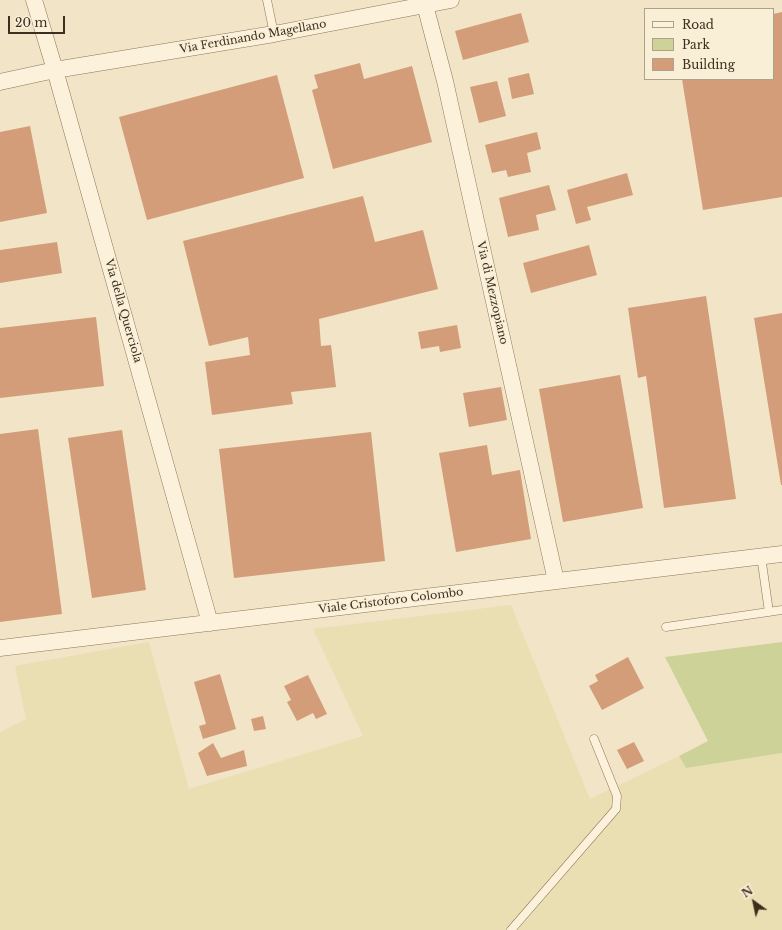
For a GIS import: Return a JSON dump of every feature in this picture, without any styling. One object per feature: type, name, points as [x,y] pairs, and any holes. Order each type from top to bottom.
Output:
[{"type":"street","name":"Via della Querciola","points":[[34,0],[210,623]]},
{"type":"street","name":"Via Ferdinando Magellano","points":[[0,82],[55,70],[274,34],[451,0]]},
{"type":"street","name":"Via di Mezzopiano","points":[[425,5],[445,81],[556,581]]},
{"type":"street","name":"Viale Cristoforo Colombo","points":[[0,648],[782,554]]},
{"type":"lane","points":[[267,0],[274,34]]},
{"type":"lane","points":[[761,556],[769,612]]},
{"type":"lane","points":[[666,627],[782,610]]},
{"type":"lane","points":[[511,930],[616,808],[617,796],[594,738]]},
{"type":"shaded area","points":[[511,605],[590,799],[679,756],[686,768],[782,753],[782,930],[0,930],[0,732],[26,719],[15,666],[149,642],[189,789],[363,736],[313,629]]},
{"type":"green space","points":[[782,642],[782,753],[686,768],[679,756],[708,741],[665,657]]},
{"type":"building","points":[[782,12],[782,197],[703,210],[682,80],[774,80],[774,14]]},
{"type":"building","points":[[521,13],[529,42],[463,60],[455,31]]},
{"type":"building","points":[[360,63],[364,79],[412,66],[432,142],[333,169],[312,90],[318,88],[314,75]]},
{"type":"building","points":[[529,73],[534,94],[512,99],[508,78]]},
{"type":"building","points":[[277,75],[304,178],[147,220],[119,117]]},
{"type":"building","points":[[497,81],[506,116],[479,123],[470,87]]},
{"type":"building","points":[[30,126],[47,213],[0,222],[0,132]]},
{"type":"building","points":[[537,132],[541,149],[527,153],[531,172],[508,177],[506,170],[492,173],[485,145]]},
{"type":"building","points":[[627,173],[633,195],[587,207],[591,220],[576,224],[567,190]]},
{"type":"building","points":[[549,185],[556,210],[536,215],[539,230],[508,237],[499,198]]},
{"type":"building","points":[[363,196],[375,242],[423,230],[438,289],[319,319],[321,346],[331,345],[336,387],[291,392],[293,404],[212,415],[205,362],[250,355],[248,337],[209,346],[183,241]]},
{"type":"building","points":[[57,242],[62,273],[0,283],[0,250]]},
{"type":"building","points":[[589,245],[597,275],[531,293],[523,263]]},
{"type":"building","points":[[706,296],[736,499],[664,508],[646,376],[638,378],[628,308]]},
{"type":"building","points":[[782,313],[782,485],[781,485],[754,318]]},
{"type":"building","points":[[96,317],[104,386],[0,398],[0,328]]},
{"type":"building","points":[[457,325],[461,348],[440,352],[439,346],[421,349],[418,332]]},
{"type":"building","points":[[620,375],[643,508],[563,522],[539,389]]},
{"type":"building","points":[[501,387],[507,420],[469,427],[463,393]]},
{"type":"building","points":[[38,429],[62,614],[0,622],[0,434]]},
{"type":"building","points":[[122,430],[146,590],[92,598],[68,438]]},
{"type":"building","points":[[371,432],[385,561],[234,578],[219,449]]},
{"type":"building","points":[[487,445],[492,475],[520,470],[531,539],[456,552],[439,453]]},
{"type":"building","points":[[628,657],[644,688],[602,710],[589,686],[598,681],[595,675]]},
{"type":"building","points":[[220,674],[236,729],[203,739],[199,726],[206,724],[194,682]]},
{"type":"building","points":[[308,675],[327,714],[316,719],[313,713],[297,721],[287,702],[291,700],[284,686]]},
{"type":"building","points":[[263,716],[266,729],[254,731],[251,719]]},
{"type":"building","points":[[634,742],[644,761],[627,769],[617,750]]},
{"type":"building","points":[[213,743],[221,758],[244,750],[247,766],[207,776],[198,753]]}]
